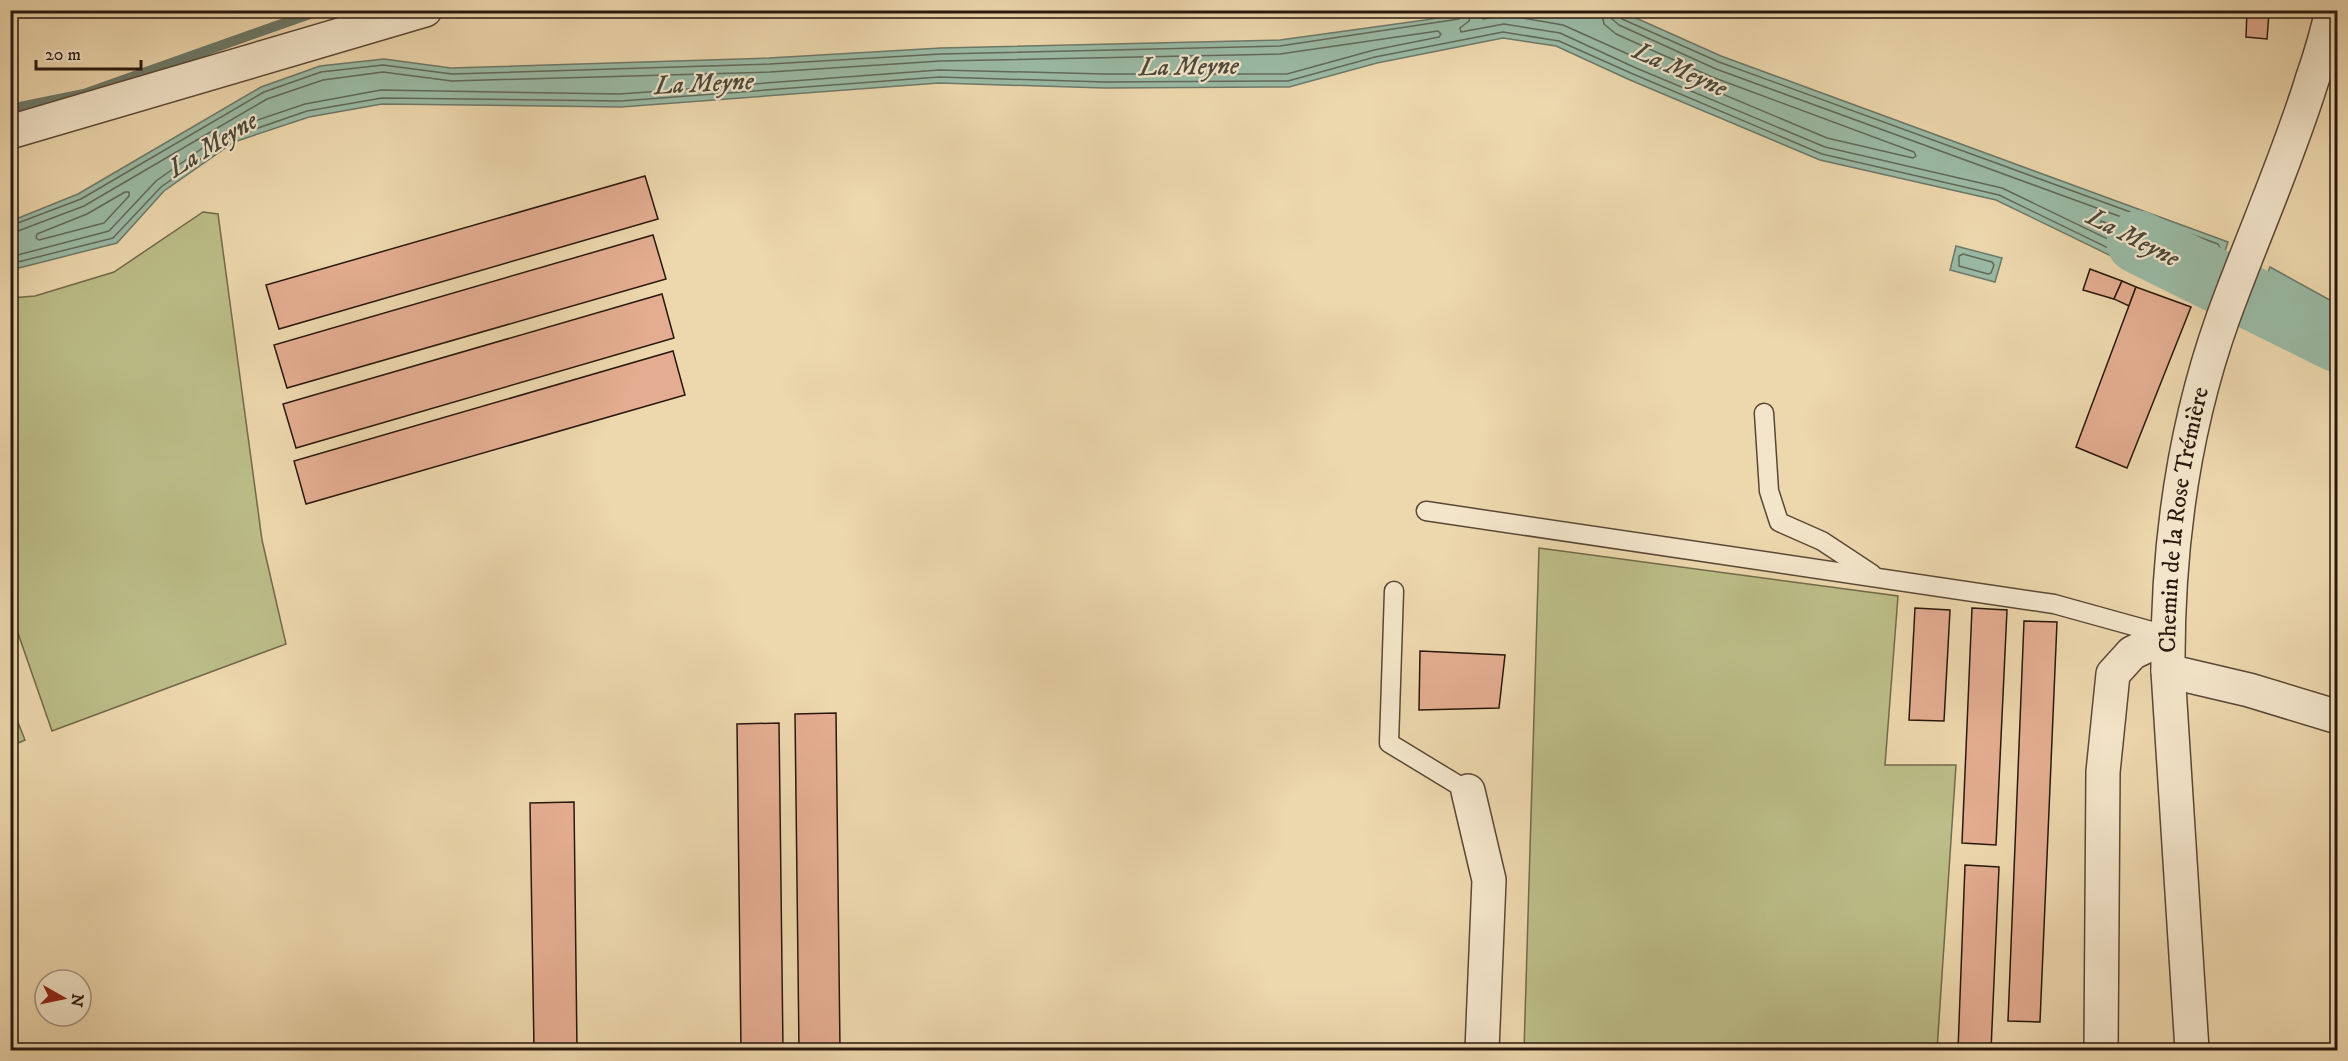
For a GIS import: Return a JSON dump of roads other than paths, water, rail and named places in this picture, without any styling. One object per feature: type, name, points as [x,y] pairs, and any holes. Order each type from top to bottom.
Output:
[{"type":"street","points":[[10,132],[425,10]]},
{"type":"street","name":"Chemin de la Rose Trémière","points":[[2192,1050],[2168,671],[2168,636],[2175,537],[2198,398],[2222,321],[2250,244],[2299,122],[2332,10]]},
{"type":"street","points":[[2101,1050],[2103,772],[2113,674],[2132,653],[2168,636]]},
{"type":"street","points":[[2168,671],[2249,690],[2337,717]]},
{"type":"street","points":[[1468,791],[1489,880],[1482,1050]]},
{"type":"lane","points":[[1764,413],[1769,491],[1779,522],[1822,541],[1878,578]]},
{"type":"lane","points":[[1426,511],[2054,604],[2168,636]]},
{"type":"lane","points":[[1394,591],[1389,743],[1468,791]]},
{"type":"water","points":[[1618,10],[1721,56],[2228,242],[2208,303],[1996,200],[1820,160],[1630,80],[1556,46],[1503,38],[1377,63],[1289,87],[1104,88],[939,83],[621,107],[382,104],[309,117],[234,142],[164,191],[117,243],[11,270],[11,221],[78,194],[261,87],[320,66],[384,59],[451,68],[769,58],[941,48],[1280,40],[1425,20],[1472,11]]},
{"type":"water","points":[[1956,246],[2002,258],[1995,282],[1950,270]]},
{"type":"water","points":[[2270,267],[2337,304],[2337,365],[2248,322]]},
{"type":"waterway","points":[[10,109],[84,94],[321,10]]},
{"type":"waterway","name":"La Meyne","points":[[2138,242],[2338,341]]}]
